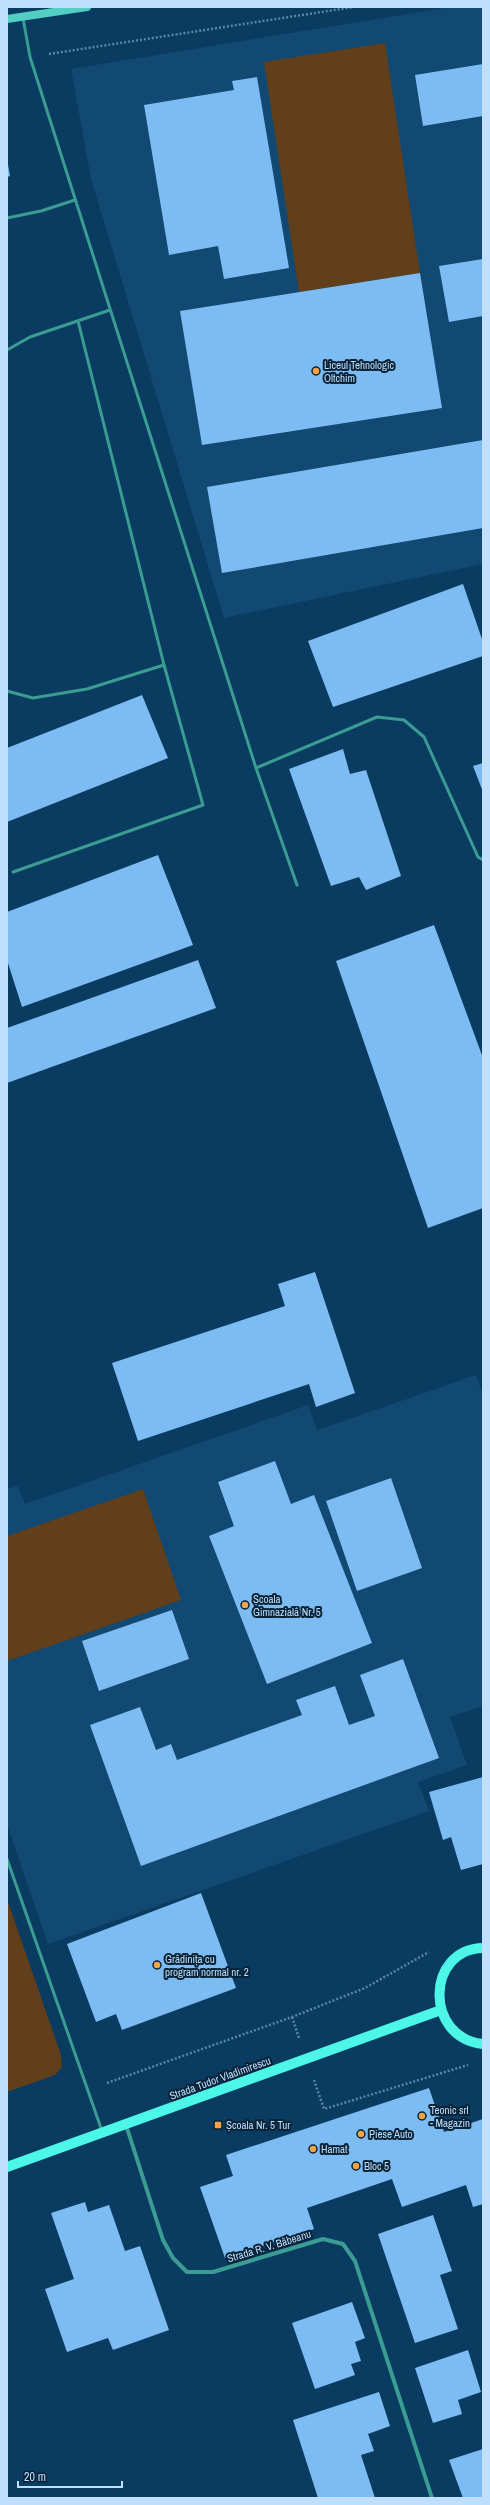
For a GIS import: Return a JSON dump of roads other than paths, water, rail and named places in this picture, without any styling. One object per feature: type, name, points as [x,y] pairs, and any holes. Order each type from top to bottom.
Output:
[{"type":"main road","points":[[7,19],[87,7]]},
{"type":"main road","points":[[483,1948],[468,1951],[449,1965],[443,1975],[439,1987],[441,2010],[448,2025],[460,2036],[474,2043],[483,2044]]},
{"type":"main road","name":"Strada Tudor Vladimirescu","points":[[7,2167],[441,2010]]},
{"type":"street","name":"Strada R. V. Băbeanu","points":[[126,2125],[162,2240],[173,2258],[187,2272],[213,2272],[323,2239],[343,2244],[356,2261],[432,2498]]},
{"type":"lane","points":[[22,17],[30,57],[75,200],[256,768],[297,885]]},
{"type":"lane","points":[[7,218],[41,211],[75,200]]},
{"type":"lane","points":[[7,350],[30,336],[110,310]]},
{"type":"lane","points":[[13,872],[203,805],[164,665],[78,321]]},
{"type":"lane","points":[[7,691],[33,698],[87,689],[164,665]]},
{"type":"lane","points":[[256,768],[377,717],[404,720],[424,737],[478,856],[483,860]]},
{"type":"lane","points":[[7,1859],[102,2133]]},
{"type":"place","name":"Liceul Tehnologic Oltchim","points":[[316,371]]},
{"type":"place","name":"Școala Gimnazială Nr. 5","points":[[245,1605]]},
{"type":"place","name":"Grădinița cu program normal nr. 2","points":[[157,1965]]},
{"type":"place","name":"Teonic srl - Magazin","points":[[422,2116]]},
{"type":"place","name":"Școala Nr. 5 Tur","points":[[218,2125]]},
{"type":"place","name":"Piese Auto","points":[[361,2134]]},
{"type":"place","name":"Hamat","points":[[313,2149]]},
{"type":"place","name":"Bloc 5","points":[[356,2166]]}]
